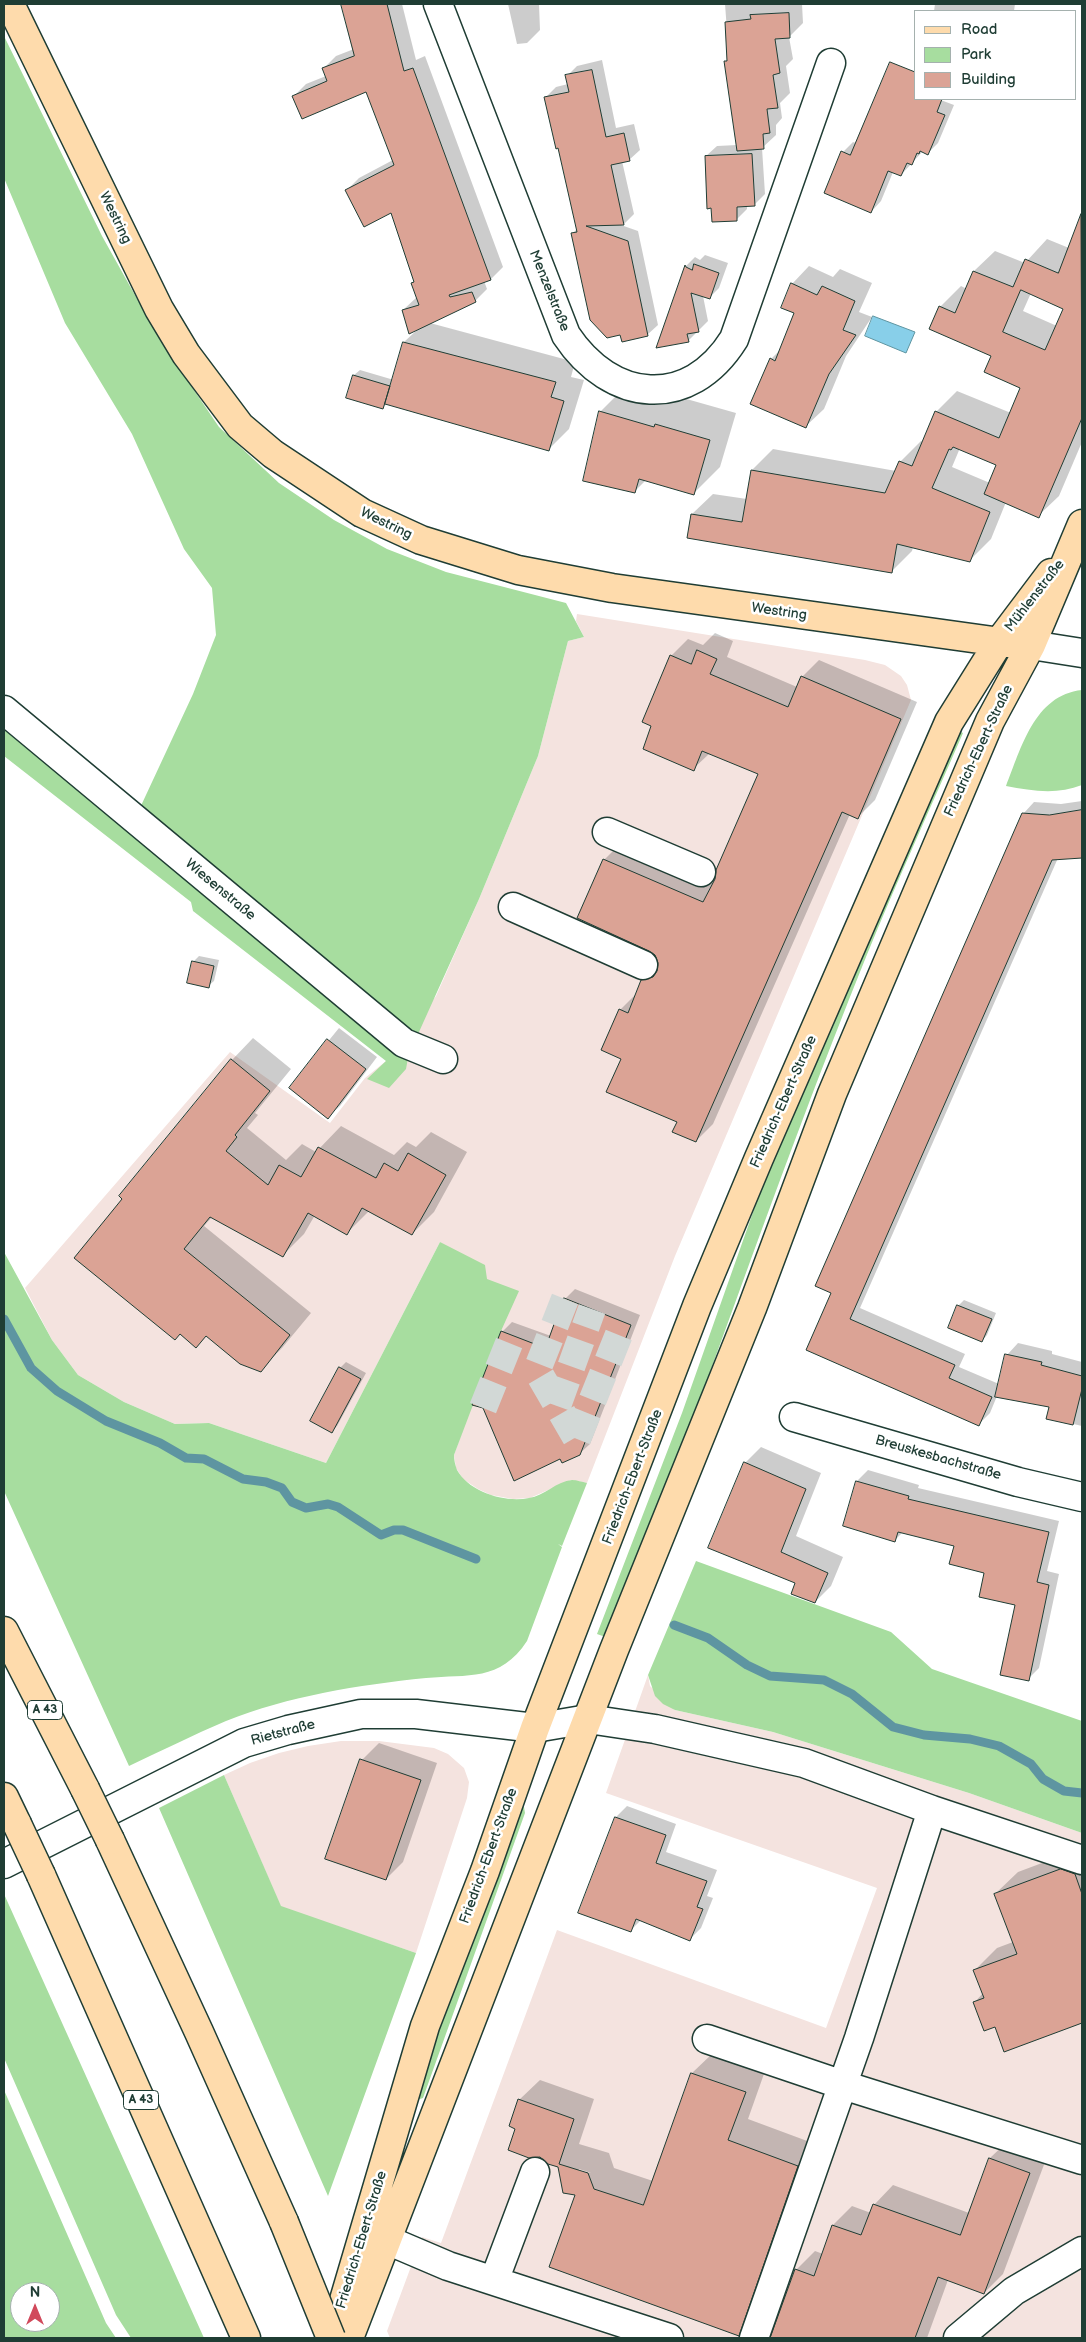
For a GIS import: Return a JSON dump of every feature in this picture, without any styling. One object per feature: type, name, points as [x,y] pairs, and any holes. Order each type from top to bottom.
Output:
[{"type":"main road","name":"Westring","points":[[10,4],[159,309],[186,354],[240,426],[273,454],[308,479],[362,513],[421,540],[518,570],[622,590],[1031,645]]},
{"type":"main road","name":"Mühlenstraße","points":[[1031,645],[1082,524]]},
{"type":"main road","name":"Mühlenstraße","points":[[999,642],[1072,549]]},
{"type":"main road","name":"Friedrich-Ebert-Straße","points":[[330,2338],[348,2292],[425,2026],[697,1306],[759,1158],[949,722],[999,642]]},
{"type":"main road","name":"Friedrich-Ebert-Straße","points":[[349,2338],[588,1719],[752,1308],[835,1084],[990,721],[1031,645]]},
{"type":"main road","name":"A 43","points":[[4,1631],[110,1840],[199,2032],[284,2222],[330,2338]]},
{"type":"main road","name":"A 43","points":[[4,1797],[41,1875],[244,2332]]},
{"type":"street","name":"Menzelstraße","points":[[438,4],[566,335],[575,349],[592,366],[628,386],[642,389],[667,389],[690,382],[713,366],[723,356],[734,339],[831,63]]},
{"type":"street","points":[[1031,645],[1082,653]]},
{"type":"street","name":"Wiesenstraße","points":[[4,710],[404,1043],[444,1059]]},
{"type":"street","points":[[607,832],[701,872]]},
{"type":"street","points":[[513,908],[643,965]]},
{"type":"street","name":"Breuskesbachstraße","points":[[794,1417],[1018,1482],[1082,1497]]},
{"type":"street","name":"Rietstraße","points":[[4,1864],[244,1743],[288,1730],[361,1714],[416,1714],[536,1728],[588,1719],[655,1729],[804,1763],[932,1810],[1082,1860]]},
{"type":"street","points":[[754,2338],[843,2085],[932,1810]]},
{"type":"street","points":[[707,2039],[843,2085],[1082,2160]]},
{"type":"street","points":[[494,2281],[535,2172]]},
{"type":"street","points":[[386,2240],[448,2266],[669,2338]]},
{"type":"street","points":[[958,2338],[1014,2290],[1082,2251]]},
{"type":"shaded area","points":[[577,614],[865,660],[885,665],[901,676],[907,685],[911,700],[675,1256],[587,1483],[571,1480],[530,1498],[513,1499],[491,1495],[478,1489],[463,1479],[456,1468],[454,1455],[472,1404],[487,1279],[440,1242],[326,1463],[209,1423],[175,1424],[124,1402],[78,1375],[52,1340],[25,1288],[230,1052],[330,1123],[365,1078],[386,1061],[436,996],[479,899],[538,756],[568,641],[584,637],[576,621]]},
{"type":"shaded area","points":[[648,1675],[650,1686],[675,1710],[773,1732],[969,1793],[1082,1833],[1082,2338],[390,2338],[387,2331],[422,2237],[441,2243],[557,1930],[826,2028],[877,1888],[606,1793]]},
{"type":"shaded area","points":[[341,1741],[379,1741],[434,1748],[448,1754],[464,1768],[469,1782],[467,1798],[416,1953],[281,1907],[224,1775],[279,1753]]},
{"type":"green space","points":[[4,36],[102,236],[160,340],[219,427],[279,483],[334,520],[387,549],[446,572],[566,603],[584,637],[568,641],[538,756],[479,899],[414,1043],[139,810],[193,694],[216,635],[212,588],[184,549],[132,434],[65,323],[4,178]]},
{"type":"green space","points":[[1082,690],[1082,785],[1054,791],[1035,791],[1006,786],[1024,741],[1041,713],[1052,702],[1066,694]]},
{"type":"green space","points":[[4,720],[408,1058],[406,1069],[389,1088],[367,1079],[386,1061],[193,911],[191,902],[4,756]]},
{"type":"green space","points":[[957,730],[963,733],[902,872],[832,1042],[611,1639],[597,1634],[682,1413],[769,1167]]},
{"type":"green space","points":[[440,1242],[485,1265],[487,1279],[519,1291],[501,1331],[454,1455],[457,1470],[463,1478],[479,1490],[509,1499],[535,1497],[566,1481],[574,1480],[587,1483],[562,1546],[558,1544],[562,1547],[527,1641],[506,1664],[494,1670],[469,1675],[375,1684],[299,1698],[226,1721],[129,1766],[4,1491],[4,1252],[52,1340],[78,1375],[124,1402],[175,1424],[209,1423],[326,1463]]},
{"type":"green space","points":[[696,1561],[891,1632],[932,1669],[1082,1721],[1082,1833],[969,1793],[773,1732],[675,1710],[663,1704],[655,1696],[648,1675]]},
{"type":"green space","points":[[224,1775],[281,1906],[416,1953],[328,2196],[159,1808]]},
{"type":"green space","points":[[519,1807],[524,1807],[525,1813],[423,2098],[417,2100],[414,2092]]},
{"type":"green space","points":[[4,1894],[204,2338],[131,2338],[116,2315],[4,2058]]},
{"type":"green space","points":[[4,2090],[106,2323],[116,2338],[4,2338]]},
{"type":"water","points":[[873,316],[915,332],[906,353],[865,336]]},
{"type":"building","points":[[341,4],[387,4],[404,71],[413,68],[491,280],[449,295],[450,297],[472,292],[476,302],[409,334],[402,310],[419,305],[411,283],[414,282],[391,213],[364,227],[345,190],[394,165],[366,92],[302,119],[292,96],[327,81],[322,68],[354,56]]},
{"type":"building","points":[[789,13],[790,38],[775,39],[780,73],[773,75],[778,108],[767,109],[770,133],[763,134],[764,149],[737,151],[724,61],[727,61],[725,22],[751,19],[750,15]]},
{"type":"building","points":[[890,62],[914,72],[914,100],[942,100],[937,112],[945,115],[928,155],[920,151],[919,154],[917,153],[912,165],[907,163],[901,176],[888,171],[871,213],[824,193],[841,151],[850,155]]},
{"type":"building","points":[[592,70],[606,137],[624,133],[630,161],[611,165],[624,225],[586,226],[628,241],[648,336],[622,342],[620,335],[607,338],[590,320],[571,233],[577,232],[544,97],[569,92],[565,75]]},
{"type":"building","points":[[752,154],[755,206],[737,207],[737,221],[712,222],[711,208],[707,209],[705,156]]},
{"type":"building","points":[[1081,214],[1082,418],[1039,518],[984,494],[996,465],[953,447],[951,450],[949,449],[932,488],[990,512],[970,562],[897,544],[892,573],[687,538],[691,514],[742,522],[751,470],[885,493],[899,461],[912,466],[935,411],[999,438],[1020,388],[984,372],[991,356],[929,329],[939,306],[955,313],[973,271],[1013,287],[1025,259],[1058,273]],"holes":[[[1021,290],[1063,309],[1045,350],[1003,332]]]},
{"type":"building","points":[[694,264],[719,273],[710,299],[691,293],[699,332],[687,334],[689,342],[656,348],[685,265],[692,270]]},
{"type":"building","points":[[791,283],[817,295],[822,286],[855,301],[843,330],[856,335],[829,374],[806,428],[750,404],[770,358],[775,361],[794,313],[781,308]]},
{"type":"building","points":[[403,342],[556,382],[551,397],[564,401],[549,451],[385,404]]},
{"type":"building","points":[[353,375],[390,386],[383,409],[346,398]]},
{"type":"building","points":[[599,411],[654,427],[655,424],[710,440],[694,495],[639,479],[635,493],[583,481]]},
{"type":"building","points":[[697,650],[717,659],[710,674],[788,707],[801,676],[901,719],[858,819],[842,812],[696,1142],[672,1132],[677,1122],[606,1092],[621,1059],[601,1050],[619,1009],[628,1013],[641,980],[653,977],[657,971],[658,963],[655,955],[649,951],[577,918],[603,859],[703,902],[715,879],[716,870],[758,774],[702,751],[694,771],[643,749],[651,726],[642,722],[670,655],[691,664]]},
{"type":"building","points":[[1082,810],[1082,858],[1052,860],[850,1319],[955,1365],[949,1378],[992,1397],[979,1426],[806,1350],[831,1293],[815,1286],[1022,813],[1049,815]]},
{"type":"building","points":[[192,961],[214,966],[209,988],[187,983]]},
{"type":"building","points":[[327,1039],[366,1069],[328,1119],[289,1088]]},
{"type":"building","points":[[231,1059],[270,1091],[235,1135],[237,1137],[226,1151],[268,1185],[279,1165],[301,1177],[318,1147],[376,1178],[384,1163],[398,1171],[408,1153],[446,1175],[412,1235],[362,1208],[347,1235],[308,1213],[283,1257],[210,1217],[184,1249],[290,1335],[261,1372],[240,1364],[206,1336],[196,1348],[180,1334],[175,1340],[74,1258],[122,1199],[119,1196]]},
{"type":"building","points":[[564,1298],[631,1325],[580,1455],[562,1463],[560,1459],[514,1481],[483,1408],[472,1405],[501,1331],[545,1348]]},
{"type":"building","points":[[957,1305],[992,1319],[982,1342],[948,1328]]},
{"type":"building","points":[[1005,1354],[1042,1362],[1041,1365],[1082,1376],[1082,1389],[1073,1425],[1046,1419],[1049,1407],[995,1397]]},
{"type":"building","points":[[339,1367],[361,1379],[332,1433],[310,1421]]},
{"type":"building","points":[[744,1462],[806,1489],[781,1552],[828,1573],[815,1603],[791,1594],[795,1583],[708,1548]]},
{"type":"building","points":[[856,1481],[909,1496],[908,1499],[1049,1532],[1037,1582],[1049,1585],[1029,1681],[1000,1675],[1015,1605],[979,1597],[984,1573],[949,1564],[954,1546],[898,1532],[895,1542],[843,1526]]},
{"type":"building","points":[[360,1759],[421,1780],[386,1880],[325,1859]]},
{"type":"building","points":[[615,1817],[666,1835],[656,1863],[707,1881],[697,1907],[703,1909],[690,1941],[636,1919],[631,1932],[578,1913]]},
{"type":"building","points":[[1061,1869],[1075,1874],[1082,1894],[1082,2023],[1004,2052],[995,2027],[984,2031],[973,2002],[984,1998],[973,1970],[1017,1954],[994,1894]]},
{"type":"building","points":[[691,2073],[746,2092],[728,2140],[798,2166],[739,2336],[549,2267],[575,2195],[563,2193],[558,2167],[548,2164],[540,2157],[529,2158],[508,2150],[515,2129],[509,2126],[518,2099],[574,2119],[559,2164],[588,2173],[594,2189],[643,2205]]},
{"type":"building","points":[[989,2158],[1030,2173],[984,2294],[938,2277],[915,2338],[770,2338],[795,2269],[814,2276],[832,2225],[861,2235],[873,2204],[960,2235]]},
{"type":"waterway","points":[[4,1319],[31,1368],[57,1391],[106,1421],[160,1443],[186,1458],[204,1459],[243,1479],[266,1482],[282,1488],[292,1502],[306,1508],[328,1504],[338,1507],[381,1535],[394,1530],[403,1530],[476,1559]]},
{"type":"waterway","points":[[674,1625],[708,1638],[747,1665],[770,1676],[824,1680],[852,1694],[893,1727],[924,1735],[970,1739],[999,1746],[1031,1764],[1043,1779],[1064,1791],[1082,1793]]},
{"type":"tunnel","points":[[565,1299],[537,1370],[583,1449]]},
{"type":"tunnel","points":[[557,1406],[592,1309]]},
{"type":"tunnel","points":[[577,1439],[624,1322]]},
{"type":"tunnel","points":[[483,1408],[512,1336]]}]
